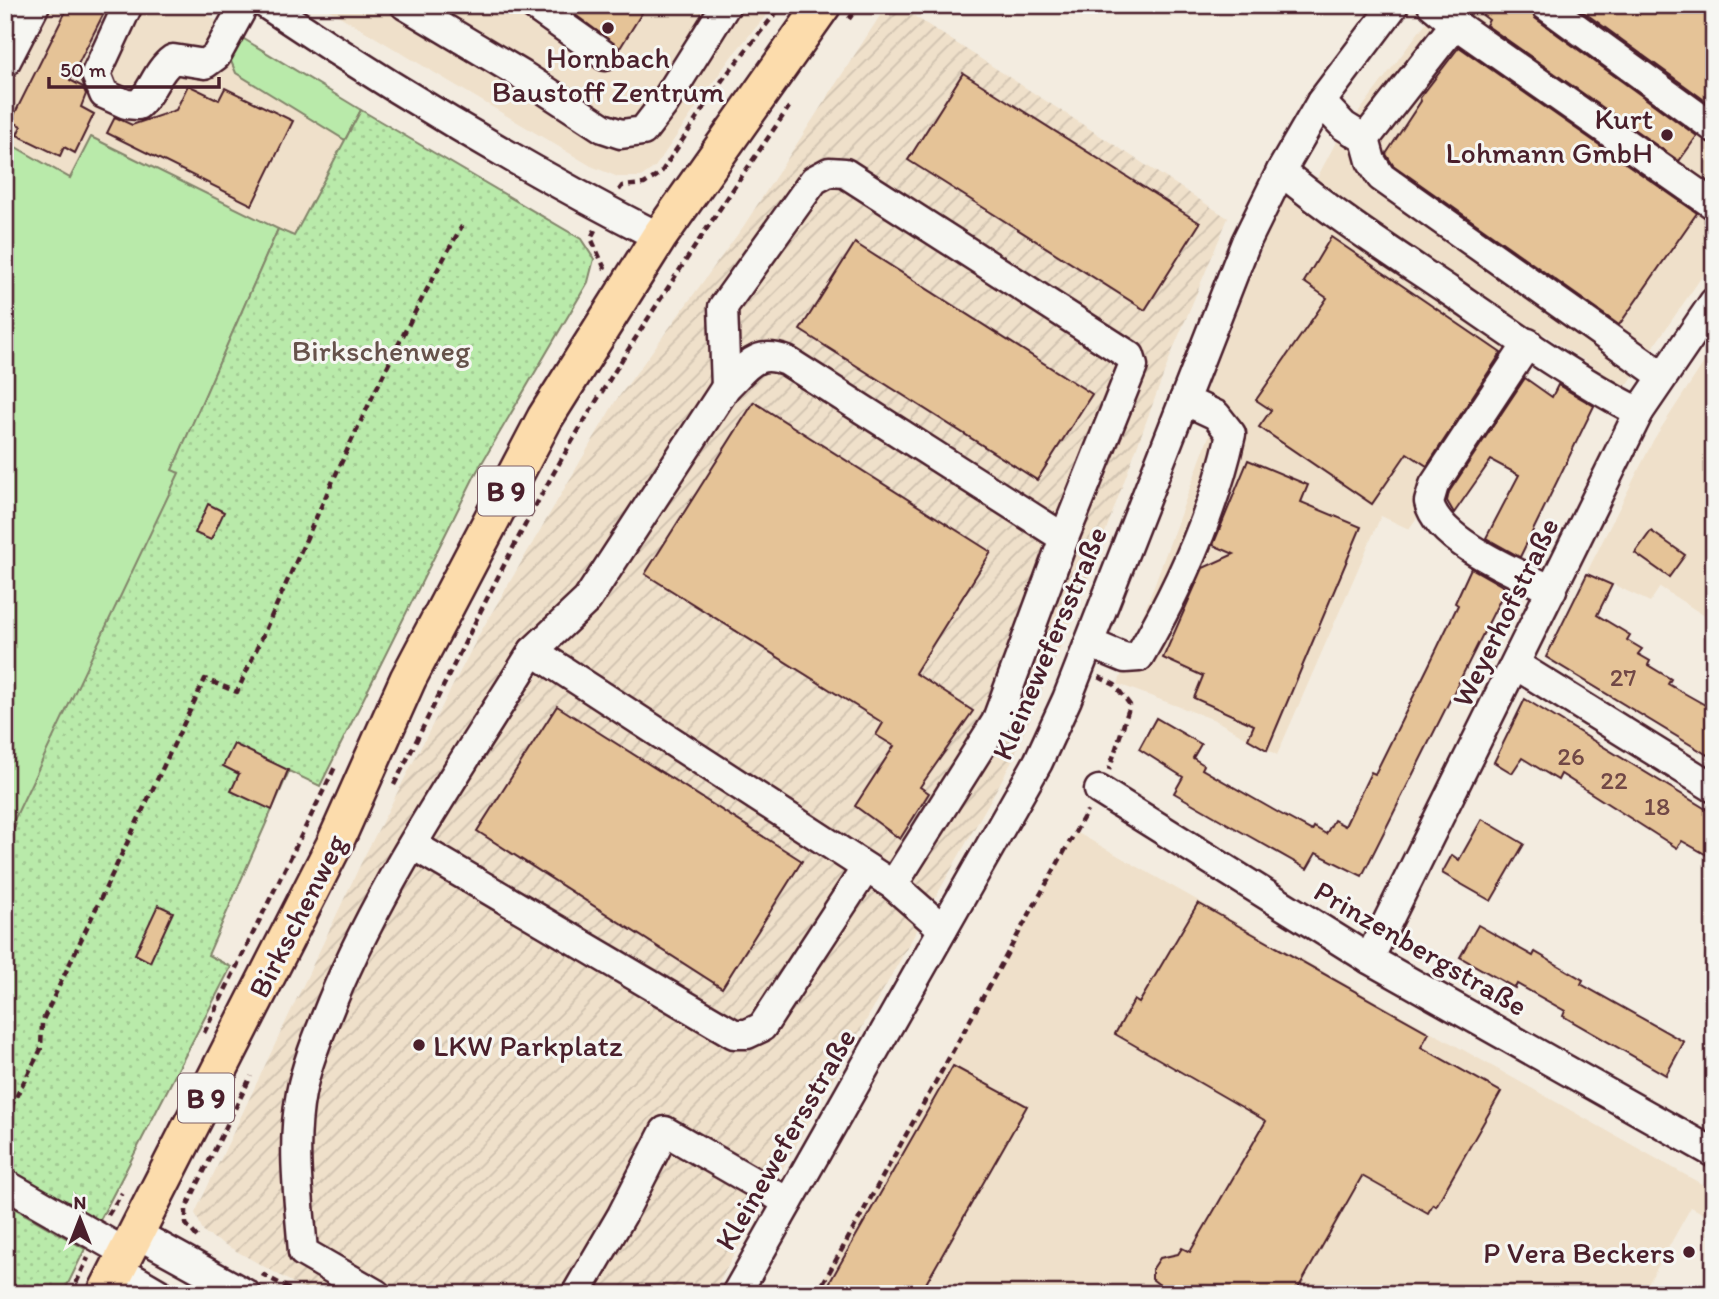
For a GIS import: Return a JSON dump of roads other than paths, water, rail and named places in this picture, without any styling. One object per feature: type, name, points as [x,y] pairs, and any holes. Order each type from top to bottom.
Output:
[{"type":"main road","name":"Birkschenweg","points":[[121,1262],[334,845],[408,680],[545,418],[659,237],[833,16]]},
{"type":"street","points":[[5,63],[35,5]]},
{"type":"street","points":[[128,5],[96,75],[104,94],[126,104],[138,105],[145,98],[163,66],[173,59],[205,64],[216,56],[244,5]]},
{"type":"street","points":[[267,5],[338,52],[605,209],[659,237]]},
{"type":"street","points":[[405,5],[522,75],[603,128],[621,134],[643,131],[726,5]]},
{"type":"street","points":[[533,5],[605,56]]},
{"type":"street","name":"Kleinewefersstraße","points":[[736,1294],[1038,762],[1084,655],[1247,242],[1281,171],[1321,102],[1394,5]]},
{"type":"street","points":[[1432,5],[1455,24],[1714,205]]},
{"type":"street","points":[[1545,5],[1714,128]]},
{"type":"street","points":[[1365,139],[1455,24]]},
{"type":"street","points":[[1321,102],[1344,125],[1365,139],[1371,161],[1381,177],[1661,375]]},
{"type":"street","points":[[1281,171],[1318,202],[1598,391],[1639,412]]},
{"type":"street","points":[[726,387],[723,307],[814,180],[828,172],[845,173],[1130,356],[1133,366],[1064,538],[996,722],[893,885]]},
{"type":"street","name":"Weyerhofstraße","points":[[1369,959],[1516,666],[1639,412],[1661,375],[1714,302]]},
{"type":"street","points":[[1528,343],[1434,485],[1429,502],[1438,520],[1485,557],[1552,590]]},
{"type":"street","points":[[376,1294],[303,1252],[294,1147],[301,1092],[316,1042],[354,950],[413,845],[533,652],[587,600],[726,387],[755,359],[771,355],[787,362],[1064,538]]},
{"type":"street","points":[[1084,655],[1139,657],[1169,600],[1213,503],[1231,434],[1216,415],[1184,400]]},
{"type":"street","points":[[533,652],[893,885],[943,929]]},
{"type":"street","points":[[1516,666],[1714,788]]},
{"type":"street","name":"Prinzenbergstraße","points":[[1099,790],[1369,959],[1714,1153]]},
{"type":"street","points":[[413,845],[734,1034],[747,1034],[762,1027],[866,868]]},
{"type":"street","points":[[576,1294],[622,1215],[665,1131],[788,1202]]},
{"type":"street","points":[[5,1184],[121,1262],[160,1294]]},
{"type":"street","points":[[121,1262],[246,1294]]},
{"type":"place","name":"Hornbach Baustoff Zentrum","points":[[608,28]]},
{"type":"place","name":"Kurt Lohmann GmbH","points":[[1667,135]]},
{"type":"place","name":"LKW Parkplatz","points":[[419,1045]]},
{"type":"place","name":"P Vera Beckers","points":[[1689,1252]]}]
